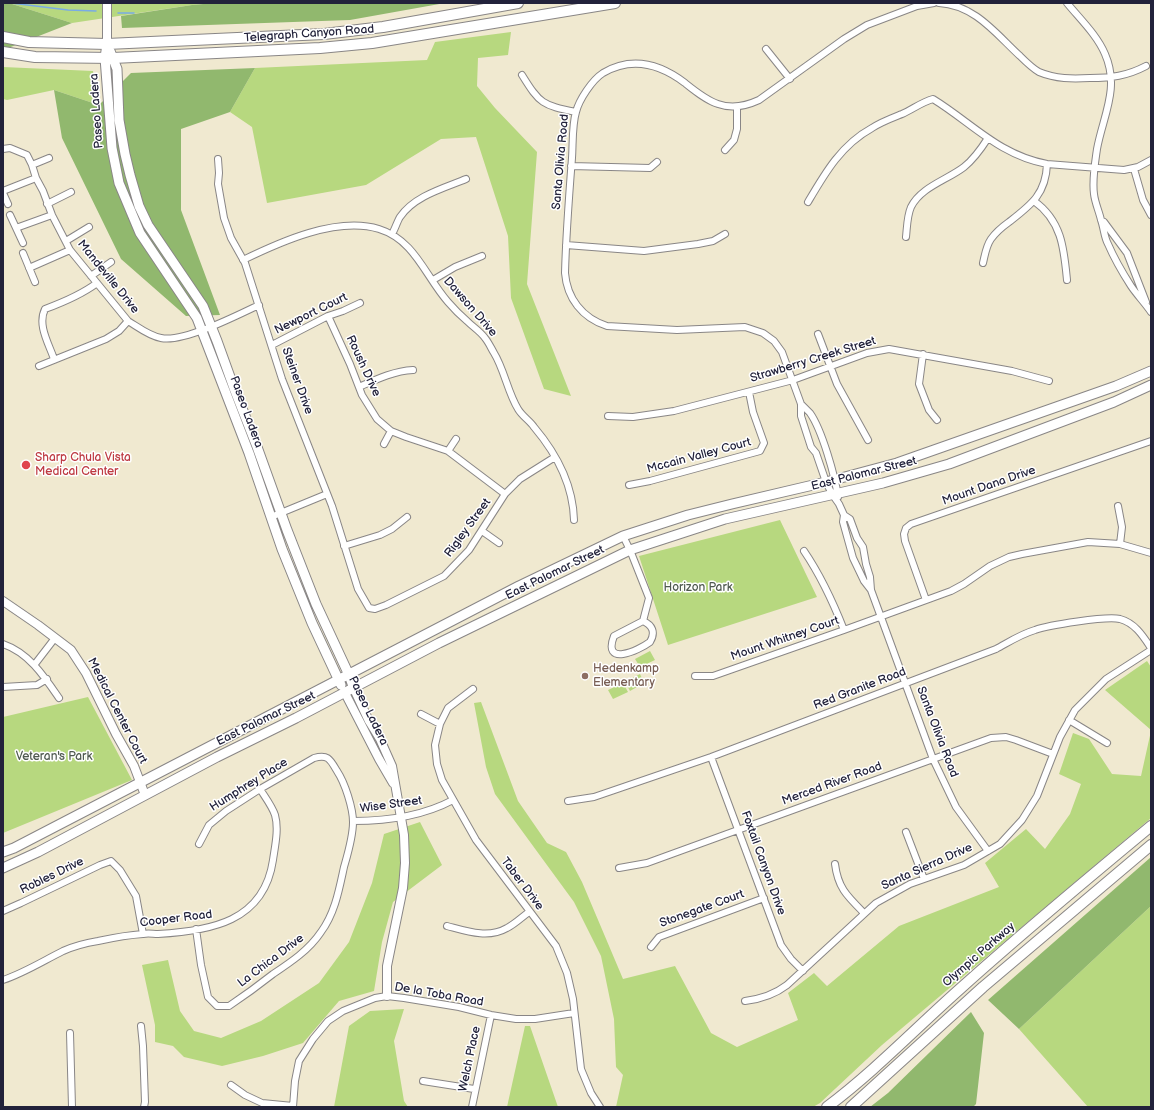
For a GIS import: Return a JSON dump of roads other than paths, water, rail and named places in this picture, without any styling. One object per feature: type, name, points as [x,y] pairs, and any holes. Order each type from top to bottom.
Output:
[{"type":"main road","name":"Telegraph Canyon Road","points":[[3,37],[29,42],[107,44],[324,34],[383,27],[518,3]]},
{"type":"main road","name":"Telegraph Canyon Road","points":[[3,52],[35,57],[109,58],[320,48],[372,44],[615,3]]},
{"type":"main road","name":"Paseo Ladera","points":[[107,44],[109,58],[112,148],[119,183],[140,233],[197,318],[218,341],[234,388],[316,604],[354,688]]},
{"type":"main road","name":"Paseo Ladera","points":[[109,58],[117,69],[120,120],[125,154],[140,206],[148,225],[203,306],[207,328],[282,549],[302,600],[344,693]]},
{"type":"main road","name":"East Palomar Street","points":[[3,852],[14,848],[519,586],[623,536],[695,513],[830,481],[897,463],[1116,386],[1151,371]]},
{"type":"main road","name":"East Palomar Street","points":[[3,868],[38,852],[217,757],[354,688],[439,643],[630,550],[725,519],[883,483],[948,464],[1114,402],[1151,385]]},
{"type":"main road","name":"Olympic Parkway","points":[[827,1107],[848,1091],[962,987],[1059,902],[1151,826]]},
{"type":"main road","points":[[851,1107],[972,997],[1151,844]]},
{"type":"main road","points":[[962,987],[972,997]]},
{"type":"street","name":"Paseo Ladera","points":[[107,3],[107,44]]},
{"type":"street","name":"Santa Olivia Road","points":[[934,3],[917,6],[867,25],[844,39],[759,100],[748,104],[724,106],[711,101],[678,78],[659,68],[647,64],[635,64],[613,68],[600,75],[588,88],[576,112],[571,166],[565,273],[569,292],[579,308],[593,320],[606,326],[683,330],[738,326],[751,328],[763,333],[774,341],[782,352],[793,380],[801,404],[801,416],[811,447],[816,453],[830,481],[844,515],[850,519],[857,538],[863,547],[870,577],[871,590],[933,759],[956,807],[988,851]]},
{"type":"street","points":[[939,3],[958,6],[978,16],[1034,68],[1039,72],[1051,76],[1067,79],[1111,78],[1133,73],[1146,66]]},
{"type":"street","points":[[1067,3],[1101,47],[1107,59],[1111,78],[1110,94],[1108,108],[1097,148],[1094,196],[1107,243],[1112,251],[1116,263],[1124,272],[1149,310]]},
{"type":"street","points":[[766,49],[790,79]]},
{"type":"street","points":[[522,75],[533,93],[540,101],[553,108],[576,112]]},
{"type":"street","points":[[808,202],[839,154],[855,140],[872,127],[933,99],[1002,148],[1017,156],[1046,164],[1124,170],[1134,169],[1151,160]]},
{"type":"street","points":[[725,150],[734,140],[737,129],[737,106]]},
{"type":"street","points":[[906,237],[911,206],[916,199],[924,192],[966,165],[975,156],[988,138]]},
{"type":"street","name":"Mandeville Drive","points":[[3,149],[10,148],[27,155],[43,191],[47,204],[70,250],[128,321],[162,339],[179,337],[207,328],[259,305]]},
{"type":"street","points":[[32,165],[49,158]]},
{"type":"street","name":"Steiner Drive","points":[[218,159],[218,184],[224,218],[231,238],[245,263],[282,379],[327,494],[358,589],[369,608]]},
{"type":"street","points":[[571,166],[650,168],[657,162]]},
{"type":"street","points":[[983,263],[988,246],[994,234],[1034,201],[1043,186],[1046,176],[1046,164]]},
{"type":"street","points":[[1134,169],[1143,200],[1151,215]]},
{"type":"street","points":[[8,204],[3,192],[36,178]]},
{"type":"street","points":[[392,234],[401,217],[413,204],[433,193],[466,179]]},
{"type":"street","points":[[47,204],[72,192]]},
{"type":"street","points":[[1034,201],[1043,208],[1058,231],[1065,253],[1067,280]]},
{"type":"street","points":[[10,215],[22,243]]},
{"type":"street","points":[[16,228],[52,215]]},
{"type":"street","points":[[1101,218],[1127,253],[1134,267],[1149,310]]},
{"type":"street","name":"Dawson Drive","points":[[243,260],[282,242],[323,230],[361,226],[377,228],[392,234],[416,254],[444,298],[458,314],[485,338],[496,356],[518,410],[534,426],[555,457],[565,477],[571,495],[574,520]]},
{"type":"street","points":[[66,241],[89,227]]},
{"type":"street","points":[[566,246],[644,251],[713,241],[725,234]]},
{"type":"street","points":[[29,268],[70,250]]},
{"type":"street","points":[[23,253],[35,282]]},
{"type":"street","points":[[433,280],[456,267],[482,256]]},
{"type":"street","points":[[91,276],[111,262]]},
{"type":"street","points":[[54,359],[42,323],[42,315],[45,309],[65,302],[85,292],[97,283]]},
{"type":"street","name":"Newport Court","points":[[272,345],[328,316],[360,303]]},
{"type":"street","name":"Roush Drive","points":[[328,316],[362,395],[377,419],[391,431],[448,451],[505,494]]},
{"type":"street","points":[[39,366],[106,338],[119,331],[128,321]]},
{"type":"street","points":[[818,334],[837,384],[868,440]]},
{"type":"street","name":"Strawberry Creek Street","points":[[608,416],[625,418],[665,413],[793,380],[830,368],[867,353],[884,349],[895,349],[1012,371],[1049,381]]},
{"type":"street","points":[[923,354],[920,384],[929,410],[938,420]]},
{"type":"street","points":[[359,387],[378,378],[402,371],[413,370]]},
{"type":"street","name":"Mccain Valley Court","points":[[630,485],[760,451],[764,443],[753,412],[749,392]]},
{"type":"street","name":"Santa Olivia Road","points":[[801,404],[810,414],[824,445],[830,481]]},
{"type":"street","points":[[384,444],[391,431]]},
{"type":"street","points":[[448,451],[456,439]]},
{"type":"street","name":"Mount Dana Drive","points":[[926,600],[905,541],[904,534],[906,528],[911,524],[1151,441]]},
{"type":"street","name":"Rigley Street","points":[[369,608],[375,610],[444,576],[469,550],[505,494],[520,479],[555,457]]},
{"type":"street","points":[[271,517],[327,494]]},
{"type":"street","points":[[1118,506],[1122,527],[1120,544]]},
{"type":"street","name":"Santa Olivia Road","points":[[844,515],[843,522],[853,558],[864,581],[871,590]]},
{"type":"street","points":[[344,546],[380,535],[392,529],[407,517]]},
{"type":"street","points":[[482,531],[499,543]]},
{"type":"street","points":[[623,536],[649,598],[643,621],[614,636],[611,644],[612,650],[619,655],[624,655],[650,642],[653,633],[652,629],[649,624],[643,621]]},
{"type":"street","name":"Mount Whitney Court","points":[[695,676],[713,676],[951,591],[990,566],[1009,557],[1088,542],[1120,544],[1151,553]]},
{"type":"street","points":[[804,551],[830,594],[844,630]]},
{"type":"street","name":"Medical Center Court","points":[[3,601],[71,650],[86,673],[116,734],[134,766],[145,795]]},
{"type":"street","name":"Red Granite Road","points":[[568,801],[594,797],[711,757],[996,649],[1021,635],[1036,629],[1104,619],[1120,620],[1132,625],[1138,630],[1151,649]]},
{"type":"street","points":[[35,664],[55,638]]},
{"type":"street","points":[[3,644],[10,646],[35,664],[59,698]]},
{"type":"street","name":"Santa Sierra Drive","points":[[745,1002],[765,998],[778,992],[803,971],[876,902],[895,891],[964,865],[1000,844],[1027,812],[1037,796],[1060,737],[1068,720],[1079,705],[1106,679],[1151,649]]},
{"type":"street","points":[[3,687],[37,685],[47,679]]},
{"type":"street","name":"Paseo Ladera","points":[[354,688],[392,766],[404,835],[405,863],[402,894],[387,966],[387,996]]},
{"type":"street","name":"Taber Drive","points":[[473,689],[448,708],[440,724],[435,745],[437,764],[442,780],[483,850],[556,946],[573,998],[581,1069],[591,1093],[600,1107]]},
{"type":"street","name":"Paseo Ladera","points":[[344,693],[379,759],[395,785]]},
{"type":"street","points":[[421,714],[440,724]]},
{"type":"street","points":[[1068,720],[1107,743]]},
{"type":"street","name":"Merced River Road","points":[[619,868],[647,863],[991,738],[1006,737],[1053,754]]},
{"type":"street","name":"Humphrey Place","points":[[199,844],[209,825],[238,802],[314,758],[322,756]]},
{"type":"street","name":"La Chica Drive","points":[[196,929],[201,965],[208,997],[217,1006],[229,1006],[297,958],[312,944],[322,931],[331,916],[336,901],[351,839],[353,821],[350,802],[338,773],[329,758],[322,756]]},
{"type":"street","name":"Foxtail Canyon Drive","points":[[711,757],[781,945],[791,959],[803,971]]},
{"type":"street","name":"Cooper Road","points":[[3,980],[28,970],[65,950],[80,945],[143,934],[157,934],[196,929],[223,924],[237,918],[253,904],[266,886],[272,866],[276,827],[274,814],[260,789]]},
{"type":"street","name":"Wise Street","points":[[353,821],[374,821],[423,813],[453,800]]},
{"type":"street","points":[[906,832],[924,879]]},
{"type":"street","name":"Robles Drive","points":[[3,911],[22,904],[100,865],[111,862],[120,870],[136,896],[143,934]]},
{"type":"street","points":[[835,864],[836,876],[843,891],[864,913]]},
{"type":"street","name":"Stonegate Court","points":[[651,947],[659,937],[764,898]]},
{"type":"street","points":[[447,926],[481,934],[496,933],[506,929],[530,912]]},
{"type":"street","name":"De la Toba Road","points":[[293,1106],[295,1081],[299,1061],[313,1039],[328,1022],[343,1011],[375,998],[387,996],[459,1007],[491,1015],[522,1019],[535,1019],[574,1013]]},
{"type":"street","name":"Welch Place","points":[[472,1107],[474,1089],[491,1015]]},
{"type":"street","points":[[141,1026],[143,1046],[144,1107]]},
{"type":"street","points":[[70,1033],[72,1107]]},
{"type":"street","points":[[423,1081],[474,1089]]},
{"type":"street","points":[[231,1085],[245,1095],[262,1103],[293,1106]]},
{"type":"waterway","points":[[11,3],[68,10],[96,11]]},
{"type":"waterway","points":[[118,13],[134,13]]},
{"type":"place","name":"Sharp Chula Vista Medical Center","points":[[26,465]]},
{"type":"place","name":"Hedenkamp Elementary","points":[[585,676]]},
{"type":"park label","name":"Horizon Park","points":[[698,588]]},
{"type":"park label","name":"Veteran's Park","points":[[54,757]]}]
